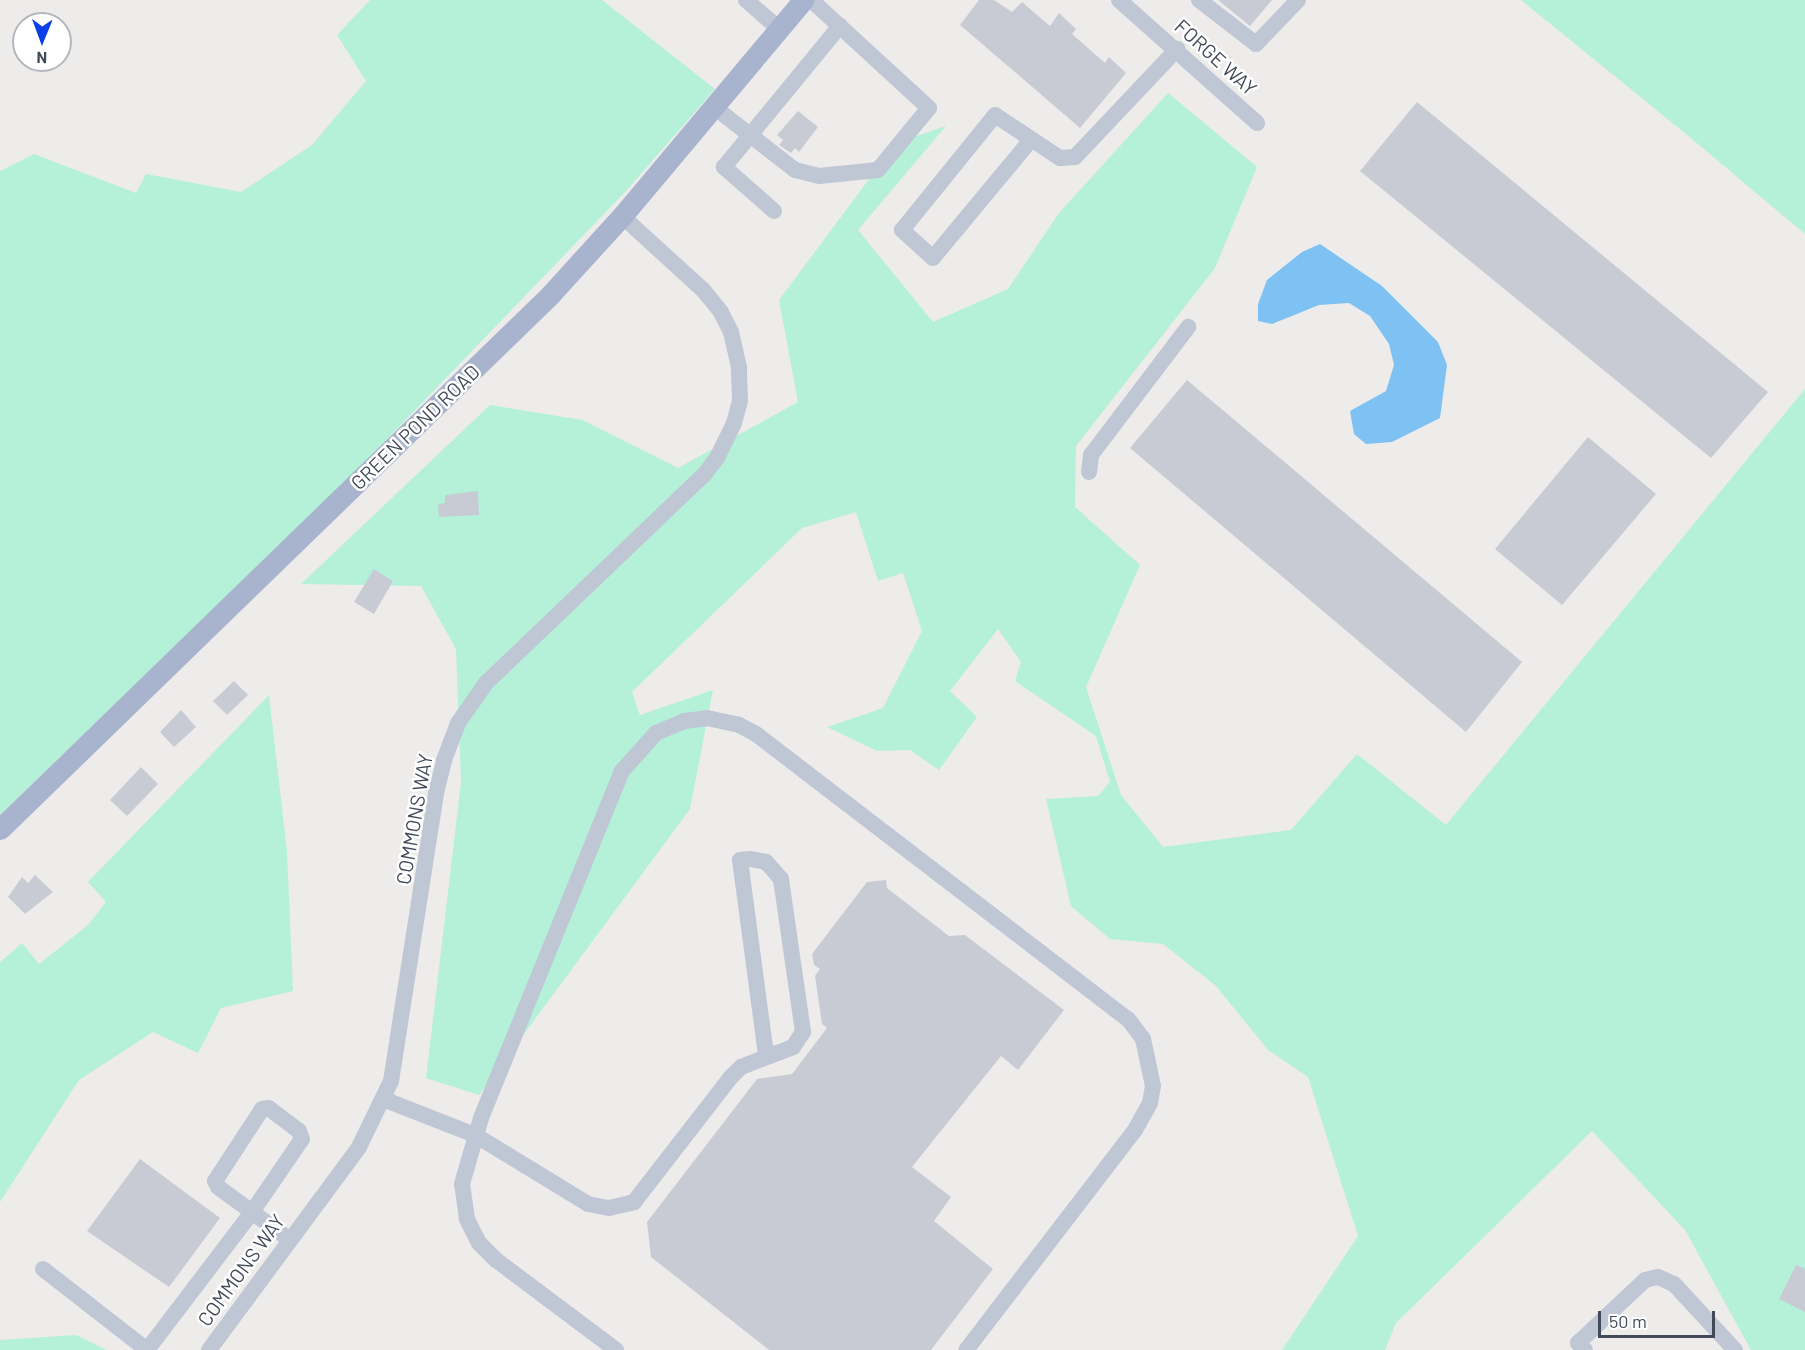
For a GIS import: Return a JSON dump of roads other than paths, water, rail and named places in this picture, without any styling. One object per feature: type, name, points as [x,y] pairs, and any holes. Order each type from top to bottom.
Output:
[{"type":"main road","name":"GREEN POND ROAD","points":[[0,829],[473,372],[622,216],[803,0]]},
{"type":"street","points":[[746,0],[778,28]]},
{"type":"street","points":[[714,107],[795,170],[819,176],[878,170],[929,108],[812,0]]},
{"type":"street","name":"FORGE WAY","points":[[1119,0],[1177,49],[1257,123]]},
{"type":"street","points":[[1199,0],[1257,44],[1298,0]]},
{"type":"street","points":[[774,211],[723,167],[840,26]]},
{"type":"street","points":[[1030,141],[933,258],[902,230],[995,115],[1030,141],[1059,158],[1075,157],[1177,49]]},
{"type":"street","name":"COMMONS WAY","points":[[209,1350],[359,1147],[383,1099],[398,1048],[436,794],[444,760],[458,723],[486,682],[704,475],[717,458],[740,401],[739,367],[731,332],[721,312],[703,290],[622,216]]},
{"type":"street","points":[[1089,472],[1091,455],[1188,327]]},
{"type":"street","points":[[616,1350],[496,1260],[479,1243],[467,1219],[462,1184],[475,1134],[626,765],[642,745],[670,725],[707,718],[739,725],[756,734],[1128,1019],[1143,1039],[1153,1086],[1150,1103],[1135,1130],[966,1350]]},
{"type":"street","points":[[383,1099],[475,1134],[588,1204],[626,1206],[634,1202],[731,1077],[766,1055],[793,1047],[803,1032],[786,894],[771,866],[758,860],[740,860],[766,1055]]},
{"type":"street","points":[[44,1269],[147,1350],[252,1212],[302,1139],[299,1131],[269,1108],[262,1109],[214,1181],[252,1212],[290,1240]]},
{"type":"street","points":[[1585,1350],[1578,1343],[1645,1280],[1658,1276],[1674,1284],[1735,1350]]},
{"type":"water","points":[[1320,244],[1382,286],[1438,342],[1447,365],[1440,418],[1392,442],[1366,444],[1354,434],[1350,411],[1386,391],[1394,365],[1389,344],[1370,316],[1349,303],[1319,305],[1272,324],[1258,321],[1258,304],[1267,280],[1302,252]]}]
